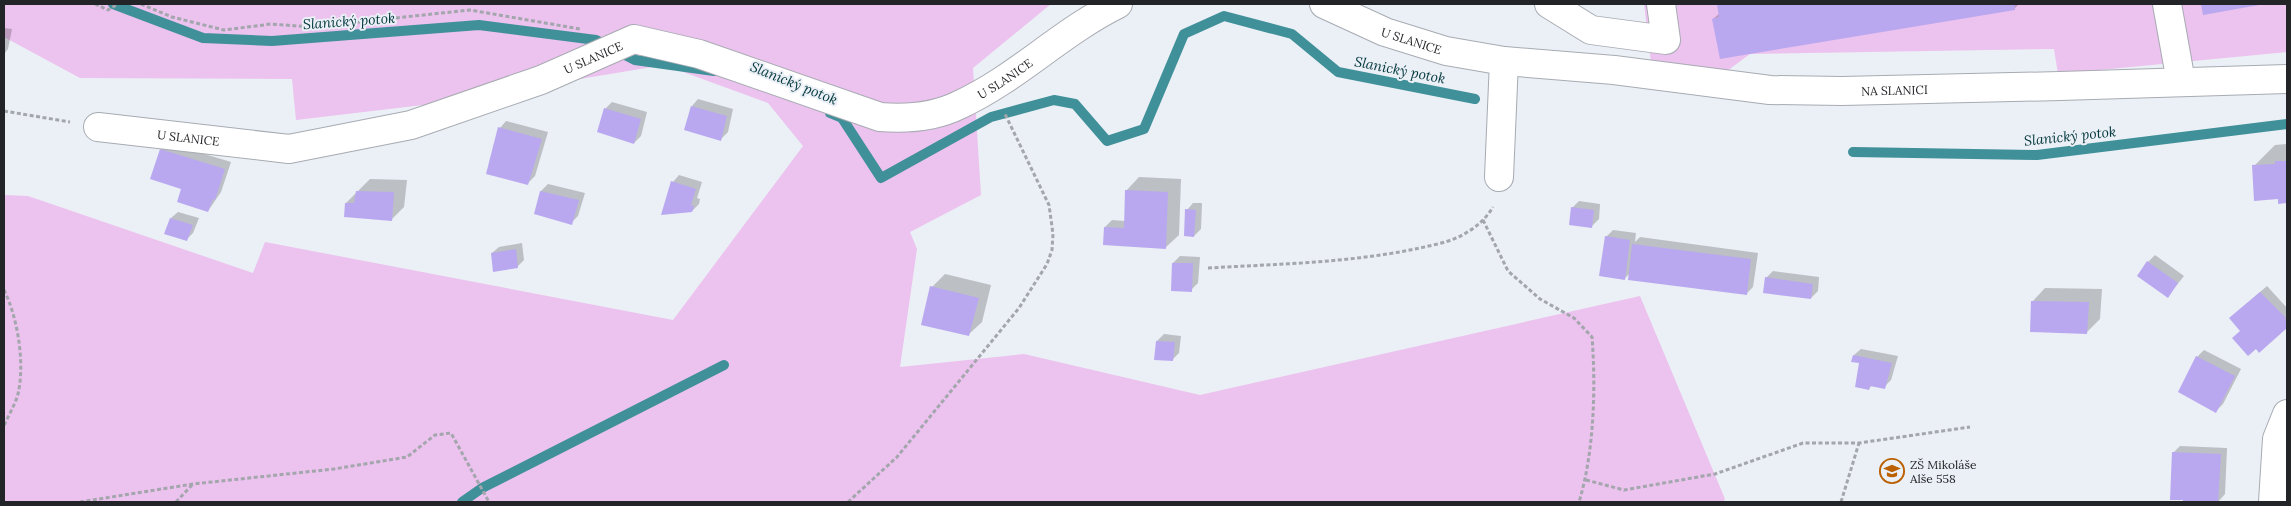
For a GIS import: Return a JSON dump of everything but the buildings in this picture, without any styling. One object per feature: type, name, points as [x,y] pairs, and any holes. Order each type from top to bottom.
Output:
[{"type":"street","name":"U SLANICE","points":[[98,127],[289,149],[411,125],[542,80],[634,39],[699,54],[880,117],[924,116],[958,106],[990,88],[1071,31],[1118,4]]},
{"type":"street","name":"U SLANICE","points":[[1324,4],[1376,29],[1418,44],[1504,61]]},
{"type":"street","points":[[1549,4],[1591,30],[1666,40],[1661,4]]},
{"type":"street","points":[[2167,4],[2182,82]]},
{"type":"street","name":"NA SLANICI","points":[[1504,61],[1614,70],[1770,90],[1842,91],[2287,79]]},
{"type":"street","points":[[1499,177],[1504,61]]},
{"type":"street","points":[[2274,502],[2277,439],[2287,414]]},
{"type":"path","points":[[95,4],[108,10],[118,4]]},
{"type":"path","points":[[140,4],[172,17],[224,30],[271,24],[311,27],[470,10],[586,30]]},
{"type":"path","points":[[4,111],[98,127]]},
{"type":"path","points":[[848,502],[897,457],[1013,315],[1047,264],[1052,250],[1053,234],[1049,205],[1012,126]]},
{"type":"path","points":[[1208,268],[1333,261],[1392,254],[1444,242],[1468,232],[1483,220],[1493,208],[1498,195],[1499,177]]},
{"type":"path","points":[[1483,220],[1508,271],[1540,299],[1574,318],[1592,337],[1595,377],[1586,480],[1579,502]]},
{"type":"path","points":[[4,290],[10,301],[22,358],[18,394],[4,426]]},
{"type":"path","points":[[1586,480],[1624,490],[1715,474],[1802,443],[1859,443],[1970,427]]},
{"type":"path","points":[[80,502],[193,484],[334,469],[407,457],[435,435],[451,433],[489,502]]},
{"type":"path","points":[[1841,502],[1859,443]]},
{"type":"path","points":[[176,502],[193,484]]},
{"type":"shaded area","points":[[4,4],[1051,4],[973,68],[981,195],[910,232],[917,249],[900,367],[1024,354],[1200,395],[1640,296],[1725,499],[1723,502],[4,502],[4,195],[28,196],[253,273],[265,242],[673,320],[803,146],[768,103],[664,65],[423,105],[296,120],[292,79],[80,78],[4,37]]},
{"type":"shaded area","points":[[1644,4],[2287,4],[2287,52],[2058,74],[2054,49],[1750,54],[1727,71],[1651,62]]},
{"type":"waterway","name":"Slanický potok","points":[[113,4],[203,38],[272,41],[479,25],[596,40],[635,60],[714,71]]},
{"type":"waterway","name":"Slanický potok","points":[[830,113],[842,118],[881,178],[991,117],[1054,100],[1075,104],[1107,141],[1144,129],[1184,34],[1224,16],[1292,34],[1338,72],[1475,99]]},
{"type":"waterway","name":"Slanický potok","points":[[1853,152],[2037,155],[2287,124]]},
{"type":"waterway","points":[[462,502],[482,488],[724,365]]},
{"type":"place","name":"ZŠ Mikoláše Alše 558","points":[[1892,471]]}]
